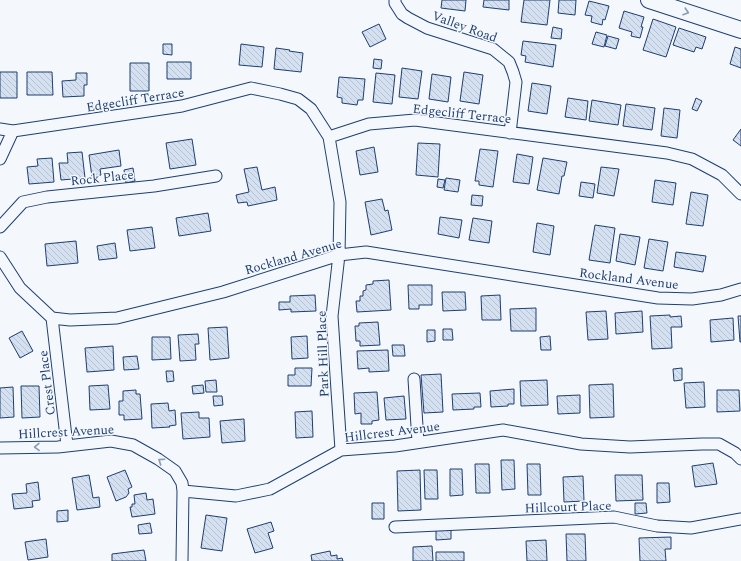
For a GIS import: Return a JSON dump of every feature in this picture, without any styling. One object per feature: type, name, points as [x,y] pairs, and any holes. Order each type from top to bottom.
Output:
[{"type":"street","name":"Valley Road","points":[[395,0],[402,14],[408,18],[427,28],[493,49],[509,62],[516,82],[510,133]]},
{"type":"street","points":[[649,0],[741,30]]},
{"type":"street","name":"Edgecliff Terrace","points":[[0,129],[13,131],[182,106],[251,88],[298,99],[311,109],[329,137],[369,124],[415,120],[667,152],[692,159],[722,175],[741,194]]},
{"type":"street","points":[[0,159],[13,131]]},
{"type":"street","name":"Park Hill Place","points":[[329,137],[340,202],[339,255],[332,316],[341,450]]},
{"type":"street","name":"Rock Place","points":[[0,227],[23,202],[47,197],[154,186],[216,176]]},
{"type":"street","name":"Rockland Avenue","points":[[52,318],[70,320],[117,318],[223,292],[339,255],[366,252],[658,298],[692,299],[721,295],[741,289]]},
{"type":"street","points":[[0,257],[20,288],[52,318]]},
{"type":"street","name":"Crest Place","points":[[52,318],[67,445]]},
{"type":"street","points":[[414,379],[418,442]]},
{"type":"street","name":"Hillcrest Avenue","points":[[0,448],[58,447],[111,441],[133,445],[158,459],[175,471],[182,483],[183,491],[236,496],[270,489],[341,450],[395,446],[503,430],[588,444],[630,447],[718,444],[734,453],[741,460]]},
{"type":"street","points":[[182,561],[183,491]]},
{"type":"street","name":"Hillcourt Place","points":[[395,527],[614,517],[657,526],[691,528],[741,519]]},
{"type":"building","points":[[442,0],[466,0],[465,11],[441,8]]},
{"type":"building","points":[[484,0],[509,0],[509,10],[483,7]]},
{"type":"building","points":[[524,0],[550,0],[547,25],[521,22]]},
{"type":"building","points":[[559,0],[576,0],[575,15],[558,13]]},
{"type":"building","points":[[589,1],[609,6],[602,25],[591,22],[592,16],[585,15]]},
{"type":"building","points":[[624,11],[644,17],[640,38],[631,36],[632,32],[619,28]]},
{"type":"building","points":[[653,19],[676,27],[666,57],[643,50]]},
{"type":"building","points":[[379,24],[386,39],[370,47],[362,32]]},
{"type":"building","points":[[553,27],[562,29],[561,39],[551,38]]},
{"type":"building","points":[[679,28],[706,37],[702,49],[696,47],[694,52],[673,45]]},
{"type":"building","points":[[596,32],[607,35],[604,47],[592,44]]},
{"type":"building","points":[[608,36],[619,39],[616,49],[605,46]]},
{"type":"building","points":[[523,41],[556,45],[553,67],[525,62],[526,56],[521,55]]},
{"type":"building","points":[[163,44],[172,44],[172,55],[163,54]]},
{"type":"building","points":[[241,44],[264,47],[262,67],[239,65]]},
{"type":"building","points":[[735,47],[741,49],[741,68],[730,64]]},
{"type":"building","points":[[276,48],[303,53],[301,72],[274,69]]},
{"type":"building","points":[[374,59],[382,60],[381,69],[373,68]]},
{"type":"building","points":[[167,62],[191,62],[191,79],[167,79]]},
{"type":"building","points":[[130,63],[149,63],[149,91],[130,91]]},
{"type":"building","points":[[402,68],[422,71],[418,99],[399,97]]},
{"type":"building","points":[[0,72],[17,72],[17,98],[0,98]]},
{"type":"building","points":[[27,72],[52,72],[53,95],[27,95]]},
{"type":"building","points":[[464,72],[483,75],[479,104],[460,101]]},
{"type":"building","points":[[76,73],[87,73],[87,85],[84,85],[84,96],[63,97],[62,81],[76,80]]},
{"type":"building","points":[[376,73],[395,75],[392,104],[373,102]]},
{"type":"building","points":[[432,74],[451,77],[448,102],[429,99]]},
{"type":"building","points":[[339,77],[365,79],[363,100],[358,100],[357,105],[342,103],[342,98],[337,97]]},
{"type":"building","points":[[532,83],[551,86],[547,114],[528,111]]},
{"type":"building","points":[[568,98],[588,101],[586,120],[565,117]]},
{"type":"building","points":[[696,98],[702,101],[697,111],[692,109]]},
{"type":"building","points":[[592,100],[621,105],[618,125],[589,121]]},
{"type":"building","points":[[626,104],[655,108],[652,130],[623,126]]},
{"type":"building","points":[[664,108],[680,110],[677,138],[661,136]]},
{"type":"building","points":[[741,129],[741,146],[733,140]]},
{"type":"building","points":[[192,139],[196,165],[170,169],[166,143]]},
{"type":"building","points":[[418,143],[440,144],[438,177],[416,175]]},
{"type":"building","points":[[374,147],[378,172],[360,175],[356,151]]},
{"type":"building","points":[[480,149],[498,151],[493,187],[479,185],[479,181],[475,181]]},
{"type":"building","points":[[119,150],[121,166],[100,169],[101,175],[92,177],[89,155]]},
{"type":"building","points":[[82,152],[85,178],[61,180],[59,163],[68,163],[67,153]]},
{"type":"building","points":[[517,154],[533,157],[529,184],[513,182]]},
{"type":"building","points":[[52,158],[54,182],[29,184],[27,167],[38,166],[37,159]]},
{"type":"building","points":[[543,158],[567,162],[564,176],[562,176],[559,194],[537,190]]},
{"type":"building","points":[[257,167],[262,190],[275,187],[277,200],[248,206],[247,202],[238,203],[236,195],[249,192],[244,169]]},
{"type":"building","points":[[601,167],[619,169],[614,196],[597,193]]},
{"type":"building","points":[[133,168],[135,181],[126,183],[124,170]]},
{"type":"building","points":[[446,178],[460,180],[458,192],[444,190]]},
{"type":"building","points":[[438,179],[445,180],[443,188],[437,187]]},
{"type":"building","points":[[655,180],[676,183],[673,205],[652,202]]},
{"type":"building","points":[[581,182],[595,184],[593,198],[579,196]]},
{"type":"building","points":[[691,192],[708,195],[703,226],[686,224]]},
{"type":"building","points":[[472,195],[483,196],[482,206],[471,205]]},
{"type":"building","points":[[382,199],[385,211],[388,210],[392,230],[371,235],[365,202]]},
{"type":"building","points":[[208,213],[211,231],[179,236],[176,218]]},
{"type":"building","points":[[440,217],[462,220],[459,238],[438,234]]},
{"type":"building","points":[[473,218],[492,221],[489,243],[469,240]]},
{"type":"building","points":[[537,223],[554,226],[550,255],[533,252]]},
{"type":"building","points":[[595,225],[615,228],[610,263],[589,260]]},
{"type":"building","points":[[152,227],[155,248],[130,251],[127,230]]},
{"type":"building","points":[[620,234],[640,237],[635,265],[616,261]]},
{"type":"building","points":[[649,239],[668,242],[663,271],[644,268]]},
{"type":"building","points":[[76,241],[78,263],[47,266],[45,244]]},
{"type":"building","points":[[115,243],[117,258],[99,260],[97,246]]},
{"type":"building","points":[[676,252],[706,256],[703,272],[674,267]]},
{"type":"building","points":[[389,280],[391,310],[357,312],[356,301],[360,301],[360,296],[363,296],[363,291],[366,290],[366,285],[373,284],[373,281]]},
{"type":"building","points":[[408,285],[432,285],[432,305],[419,305],[419,309],[409,309]]},
{"type":"building","points":[[442,292],[465,292],[466,310],[443,311]]},
{"type":"building","points":[[315,295],[316,311],[291,312],[291,309],[279,310],[279,302],[290,302],[290,296]]},
{"type":"building","points":[[500,295],[501,320],[482,320],[481,296]]},
{"type":"building","points":[[536,308],[536,331],[511,331],[510,309]]},
{"type":"building","points":[[606,311],[608,339],[588,340],[586,312]]},
{"type":"building","points":[[642,311],[643,332],[616,334],[615,313]]},
{"type":"building","points":[[670,315],[670,317],[681,316],[682,327],[671,327],[672,348],[652,349],[650,316]]},
{"type":"building","points":[[738,316],[741,316],[741,342],[740,342]]},
{"type":"building","points":[[733,318],[734,340],[711,342],[710,320]]},
{"type":"building","points":[[378,322],[380,345],[360,346],[360,341],[356,341],[355,326],[359,326],[359,323]]},
{"type":"building","points":[[227,327],[229,358],[210,360],[208,328]]},
{"type":"building","points":[[443,329],[452,329],[453,340],[443,340]]},
{"type":"building","points":[[427,330],[435,330],[435,341],[427,342]]},
{"type":"building","points":[[22,331],[33,351],[20,358],[9,338]]},
{"type":"building","points":[[198,334],[199,344],[195,344],[196,360],[180,361],[178,335]]},
{"type":"building","points":[[307,336],[308,358],[292,359],[291,337]]},
{"type":"building","points":[[550,336],[551,350],[541,350],[540,337]]},
{"type":"building","points":[[152,337],[170,337],[171,359],[152,360]]},
{"type":"building","points":[[392,345],[404,345],[405,356],[393,356]]},
{"type":"building","points":[[113,346],[114,370],[87,372],[85,348]]},
{"type":"building","points":[[388,350],[389,371],[369,372],[369,368],[358,369],[357,351]]},
{"type":"building","points":[[137,356],[139,369],[124,370],[123,357]]},
{"type":"building","points":[[295,368],[312,368],[311,386],[288,386],[288,375],[295,375]]},
{"type":"building","points":[[682,368],[682,380],[674,381],[673,369]]},
{"type":"building","points":[[166,371],[173,371],[174,381],[167,382]]},
{"type":"building","points":[[441,374],[443,412],[424,413],[421,375]]},
{"type":"building","points":[[216,380],[217,392],[206,392],[205,381]]},
{"type":"building","points":[[547,380],[548,405],[521,406],[520,381]]},
{"type":"building","points":[[704,382],[705,407],[686,408],[684,383]]},
{"type":"building","points":[[613,384],[614,417],[590,418],[589,385]]},
{"type":"building","points":[[108,385],[110,409],[90,410],[89,386]]},
{"type":"building","points":[[203,385],[204,393],[193,394],[192,386]]},
{"type":"building","points":[[21,386],[39,386],[40,417],[22,418]]},
{"type":"building","points":[[13,387],[14,417],[0,418],[0,388]]},
{"type":"building","points":[[514,389],[514,404],[508,404],[508,406],[491,407],[490,391]]},
{"type":"building","points":[[136,390],[136,394],[140,394],[142,419],[124,420],[124,415],[119,415],[119,401],[123,401],[123,391]]},
{"type":"building","points":[[717,390],[739,390],[740,411],[717,412]]},
{"type":"building","points":[[377,392],[379,420],[372,421],[372,424],[361,424],[361,413],[355,414],[354,393]]},
{"type":"building","points":[[480,393],[481,407],[474,407],[474,409],[453,410],[452,394]]},
{"type":"building","points":[[580,395],[580,413],[558,414],[557,396]]},
{"type":"building","points":[[213,396],[222,396],[223,405],[214,406]]},
{"type":"building","points":[[404,396],[406,419],[386,420],[384,398]]},
{"type":"building","points":[[168,403],[169,411],[175,410],[176,425],[169,426],[170,427],[152,428],[151,404]]},
{"type":"building","points":[[312,411],[313,437],[296,438],[295,412]]},
{"type":"building","points":[[199,412],[199,418],[209,418],[210,437],[183,439],[181,413]]},
{"type":"building","points":[[244,419],[245,441],[222,443],[220,421]]},
{"type":"building","points":[[501,460],[514,460],[515,489],[502,490]]},
{"type":"building","points":[[713,463],[717,484],[695,487],[692,466]]},
{"type":"building","points":[[475,464],[489,464],[490,493],[476,493]]},
{"type":"building","points":[[527,464],[540,464],[541,495],[528,495]]},
{"type":"building","points":[[450,469],[462,469],[463,495],[450,496]]},
{"type":"building","points":[[125,470],[132,487],[128,489],[129,493],[126,497],[116,501],[107,477]]},
{"type":"building","points":[[420,470],[421,510],[398,511],[397,471]]},
{"type":"building","points":[[424,470],[437,470],[438,499],[425,499]]},
{"type":"building","points":[[89,475],[93,498],[99,497],[100,507],[77,510],[72,478]]},
{"type":"building","points":[[615,475],[642,475],[643,500],[616,501]]},
{"type":"building","points":[[583,476],[584,501],[564,502],[563,477]]},
{"type":"building","points":[[38,482],[40,500],[32,501],[33,507],[14,509],[12,494],[27,493],[26,484]]},
{"type":"building","points":[[657,483],[669,483],[670,502],[657,503]]},
{"type":"building","points":[[146,493],[147,500],[153,499],[155,514],[132,517],[130,507],[132,507],[132,504],[135,504],[134,495]]},
{"type":"building","points":[[372,503],[384,503],[384,519],[372,519]]},
{"type":"building","points":[[635,503],[646,503],[647,513],[635,514]]},
{"type":"building","points":[[68,510],[68,521],[57,522],[57,511]]},
{"type":"building","points":[[206,515],[227,518],[222,551],[201,548]]},
{"type":"building","points":[[271,522],[274,531],[268,533],[273,548],[255,553],[247,529]]},
{"type":"building","points":[[150,523],[152,533],[139,534],[138,525]]},
{"type":"building","points":[[436,530],[451,530],[451,539],[436,540]]},
{"type":"building","points":[[566,534],[585,534],[586,561],[567,561]]},
{"type":"building","points":[[671,537],[671,549],[665,549],[666,561],[640,561],[639,538]]},
{"type":"building","points":[[46,539],[48,557],[28,560],[25,542]]},
{"type":"building","points":[[546,540],[547,561],[527,561],[526,541]]},
{"type":"building","points":[[432,546],[433,561],[413,561],[413,547]]},
{"type":"building","points":[[144,550],[146,561],[112,561],[112,554]]},
{"type":"building","points":[[330,551],[331,556],[337,555],[337,559],[342,558],[343,561],[312,561],[311,555]]},
{"type":"building","points":[[436,552],[464,552],[464,561],[436,561]]}]
